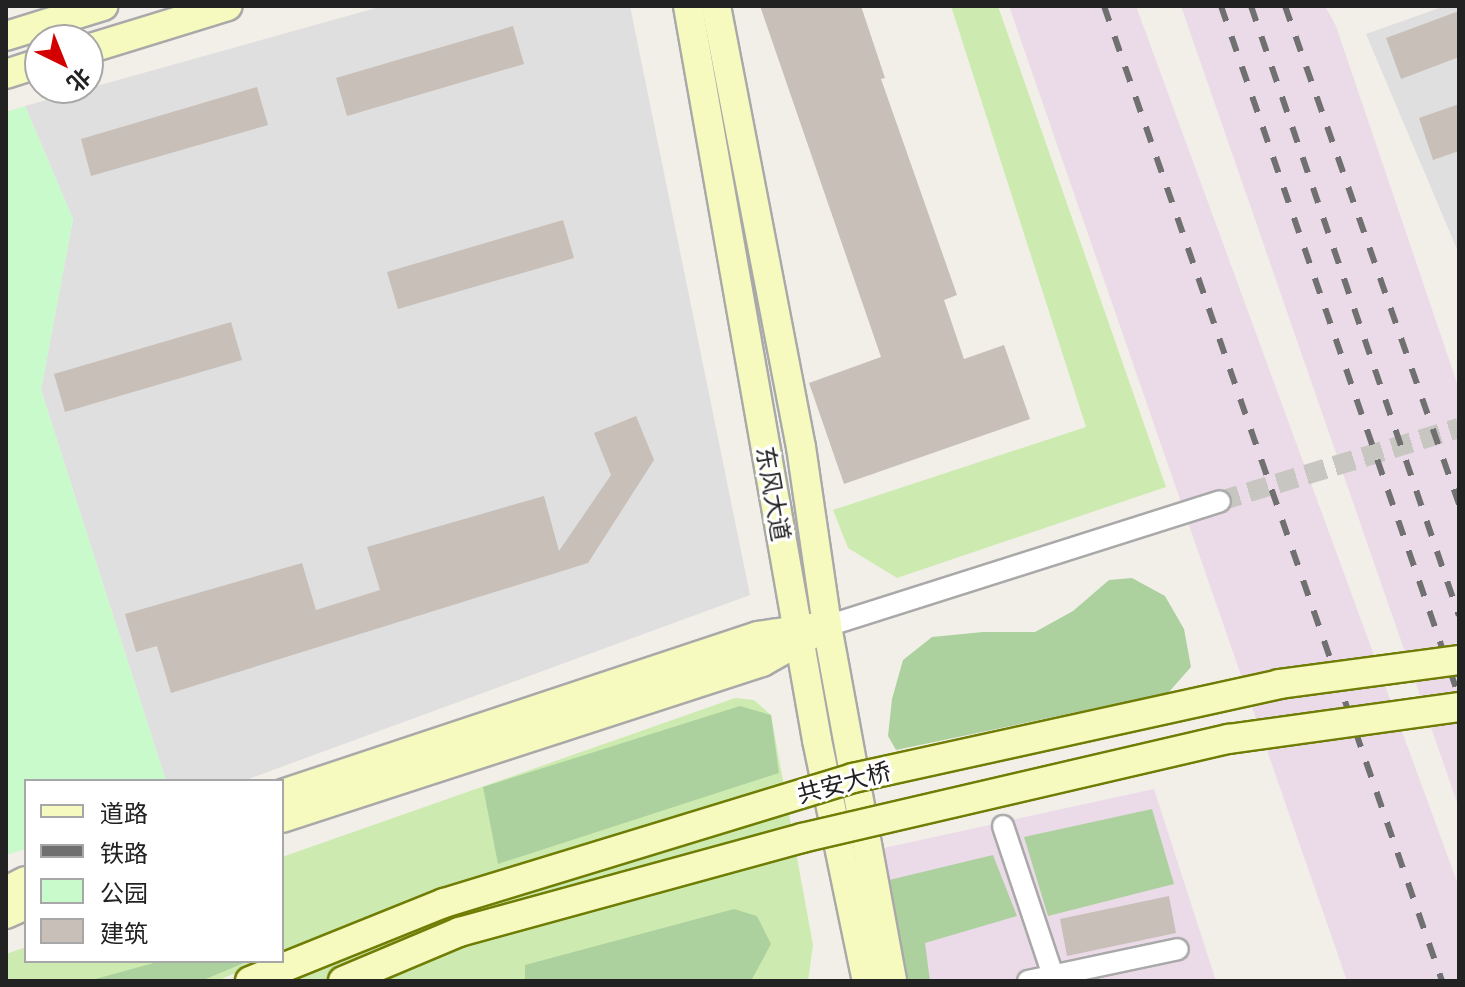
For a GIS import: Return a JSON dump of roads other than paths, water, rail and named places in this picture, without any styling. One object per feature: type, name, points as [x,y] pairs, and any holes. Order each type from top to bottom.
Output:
[{"type":"main road","points":[[7,34],[103,6]]},
{"type":"main road","points":[[104,44],[228,6]]},
{"type":"main road","name":"东风大道","points":[[688,6],[798,636],[867,981]]},
{"type":"main road","name":"东风大道","points":[[716,6],[801,447],[827,626],[892,981]]},
{"type":"main road","points":[[284,817],[762,662],[798,636],[827,626]]},
{"type":"main road","points":[[284,793],[758,636],[798,636]]},
{"type":"main road","name":"共安大桥","points":[[250,981],[444,903],[853,778],[1279,684],[1459,660]]},
{"type":"main road","name":"共安大桥","points":[[343,981],[459,932],[802,838],[1229,739],[1459,707]]},
{"type":"main road","points":[[6,891],[24,882]]},
{"type":"street","points":[[827,626],[1220,501]]},
{"type":"street","points":[[1003,826],[1054,978]]},
{"type":"street","points":[[1028,981],[1054,978],[1178,949]]},
{"type":"tunnel","points":[[1220,501],[1459,428]]},
{"type":"railway","points":[[1104,6],[1442,981]]},
{"type":"railway","points":[[1221,6],[1459,697]]},
{"type":"railway","points":[[1251,6],[1459,616]]},
{"type":"railway","points":[[1285,6],[1459,504]]}]
